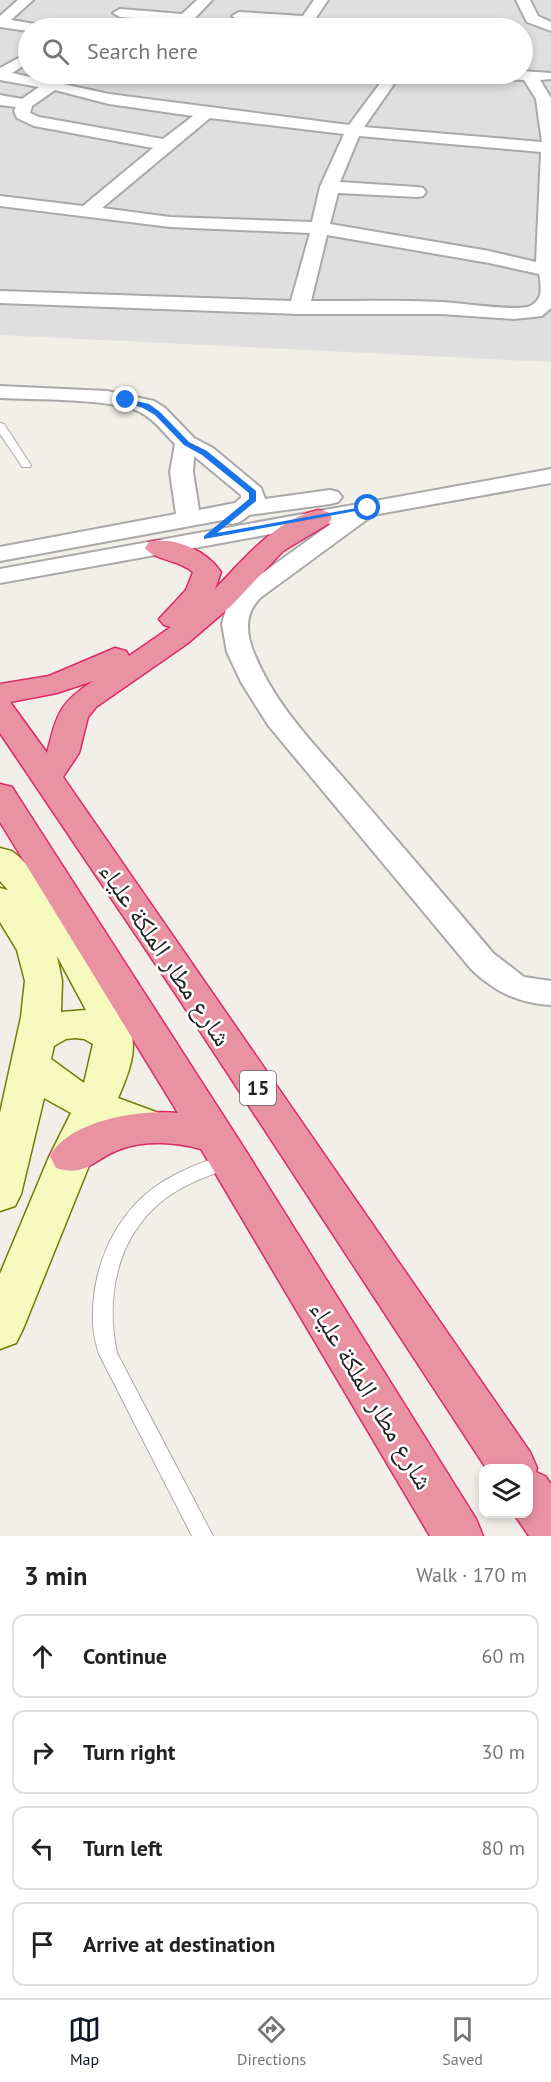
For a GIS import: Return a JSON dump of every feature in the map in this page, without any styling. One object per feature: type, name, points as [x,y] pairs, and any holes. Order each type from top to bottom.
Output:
[{"type":"highway","points":[[46,778],[63,753],[72,716],[85,699],[177,637],[221,600],[273,545],[318,518]]},
{"type":"highway","points":[[0,693],[40,689],[84,674],[157,632],[187,607],[199,593],[207,572],[203,565],[195,559],[159,548]]},
{"type":"highway","name":"شارع مطار الملكة علياء","points":[[0,709],[510,1464]]},
{"type":"highway","name":"شارع مطار الملكة علياء","points":[[0,795],[221,1148],[458,1536]]},
{"type":"highway","points":[[70,1156],[108,1135],[150,1126],[172,1126],[221,1148]]},
{"type":"highway","points":[[533,1499],[551,1526]]},
{"type":"street","points":[[0,23],[26,0]]},
{"type":"street","points":[[134,0],[115,17],[184,18],[205,0]]},
{"type":"street","points":[[239,16],[254,0]]},
{"type":"street","points":[[309,18],[321,0]]},
{"type":"street","points":[[523,0],[532,18]]},
{"type":"street","points":[[239,16],[256,18]]},
{"type":"street","points":[[533,19],[551,27]]},
{"type":"street","points":[[0,23],[18,26]]},
{"type":"street","points":[[0,74],[18,63]]},
{"type":"street","points":[[0,74],[18,78]]},
{"type":"street","points":[[533,75],[551,76]]},
{"type":"street","points":[[0,297],[299,308],[441,308],[514,313],[535,312],[548,301],[551,288],[544,255],[550,148],[544,99],[533,81]]},
{"type":"street","points":[[47,84],[109,99],[207,113],[353,131],[550,148]]},
{"type":"street","points":[[299,308],[329,187],[353,131],[387,84]]},
{"type":"street","points":[[0,100],[25,104],[52,85]]},
{"type":"street","points":[[25,104],[23,115],[34,121],[166,145]]},
{"type":"street","points":[[87,212],[207,113]]},
{"type":"street","points":[[329,187],[417,192]]},
{"type":"street","points":[[0,201],[194,224],[320,228],[489,257],[549,271]]},
{"type":"street","points":[[0,392],[126,400],[146,406],[157,413],[186,443],[205,453],[253,493],[253,500],[207,537]]},
{"type":"street","points":[[186,443],[180,464],[181,481],[188,504],[188,520]]},
{"type":"street","points":[[0,554],[243,509],[551,461]]},
{"type":"street","points":[[0,576],[551,476]]},
{"type":"street","points":[[368,508],[251,593],[237,612],[234,632],[237,642],[254,679],[278,718],[482,961],[512,987],[529,992],[551,993]]},
{"type":"street","points":[[0,860],[29,890],[94,984],[103,1004],[113,1038],[110,1064],[95,1105],[70,1156],[0,1329]]},
{"type":"street","points":[[0,900],[22,924],[38,955],[44,989],[12,1156],[0,1194]]},
{"type":"street","points":[[33,1050],[47,1029],[76,1023],[91,1024],[113,1038]]},
{"type":"street","points":[[33,1050],[59,1090],[150,1126]]},
{"type":"lane","points":[[0,426],[26,465]]},
{"type":"lane","points":[[203,1536],[108,1354],[102,1325],[103,1294],[117,1245],[142,1209],[221,1148]]},
{"type":"shaded area","points":[[0,0],[551,0],[551,362],[0,335]]},
{"type":"route","points":[[126,400],[146,406],[157,413],[186,443],[205,453],[253,493],[253,500],[207,537],[368,508]]}]
